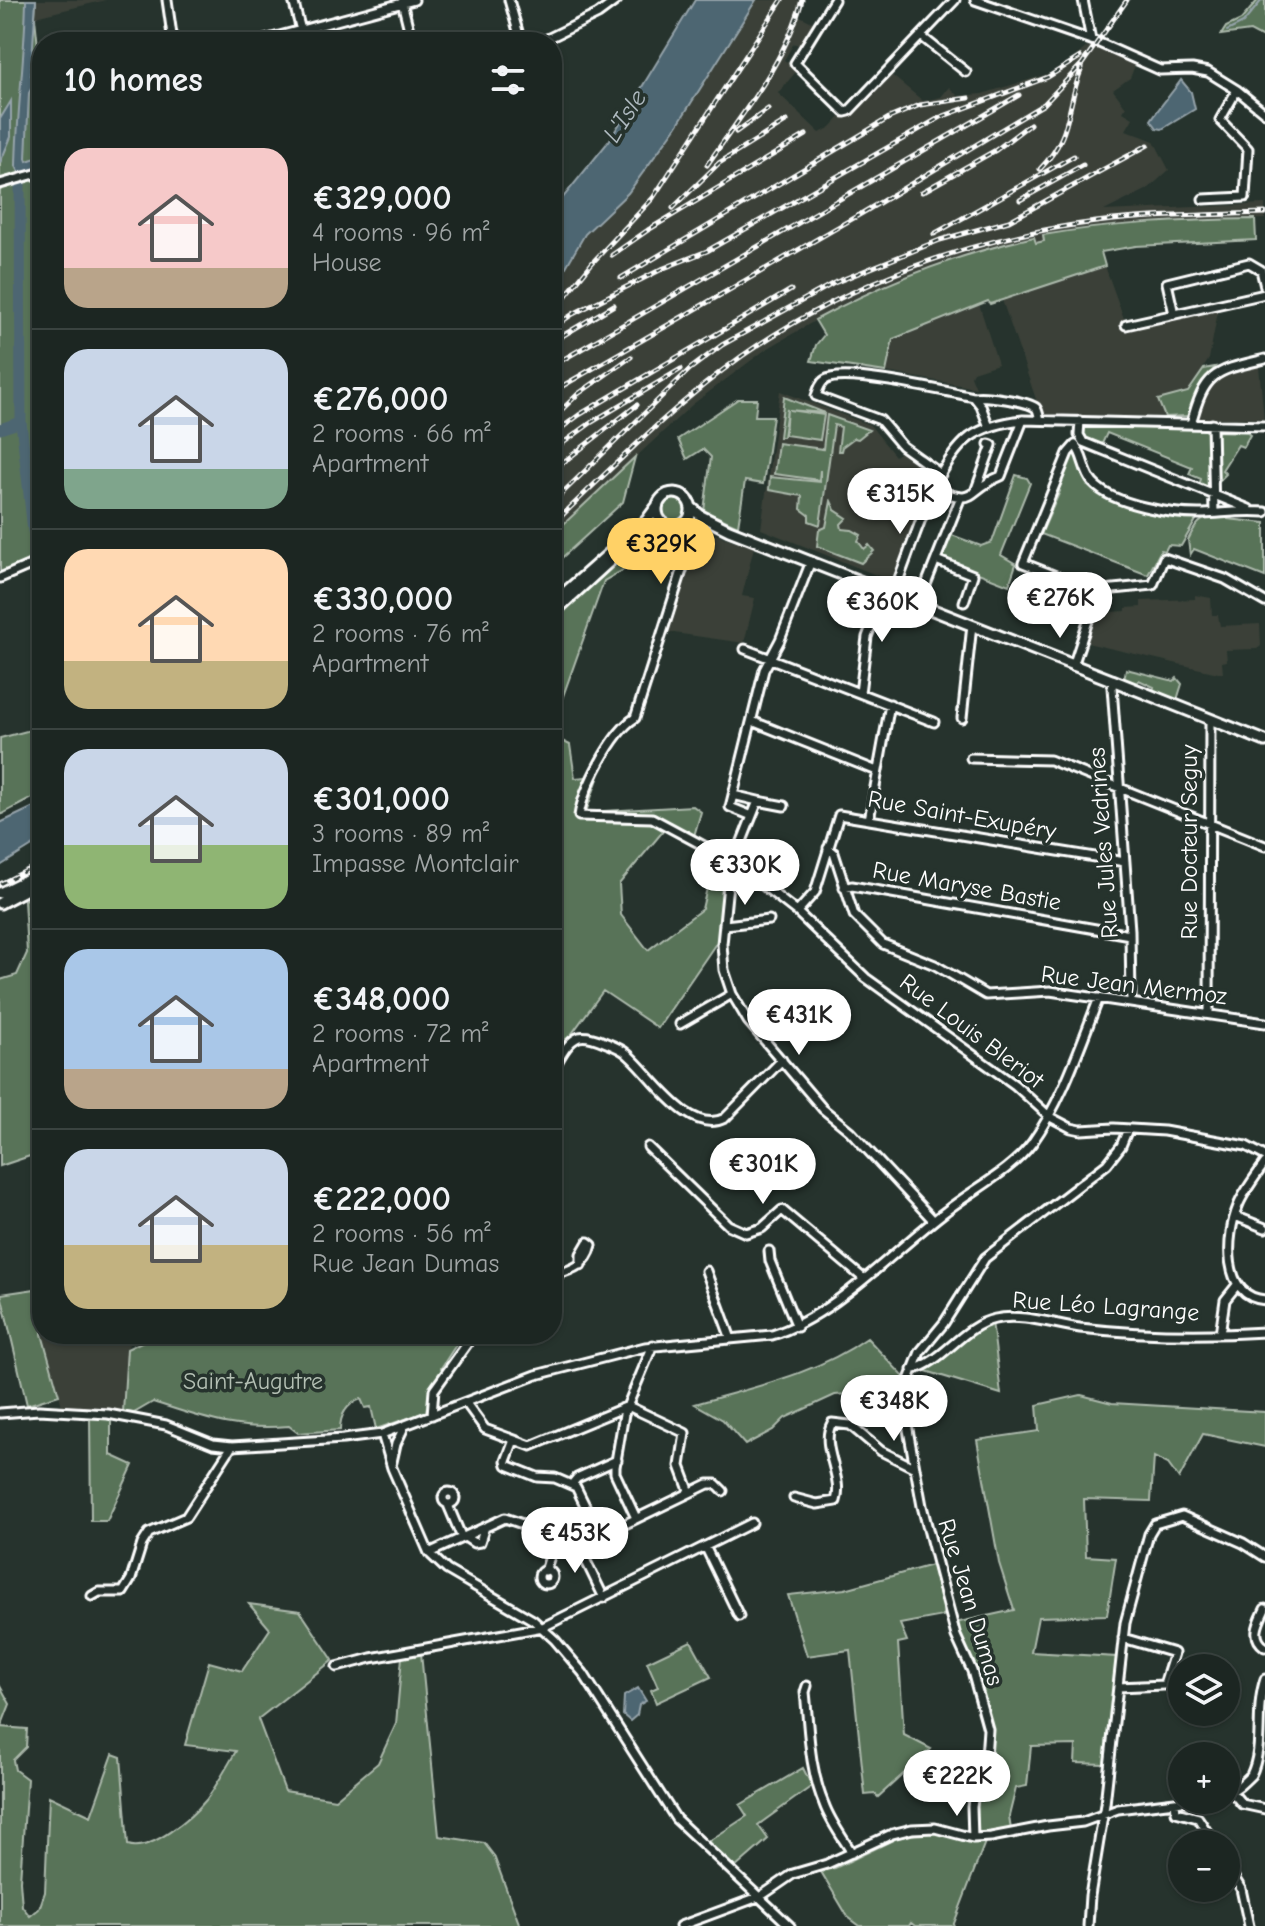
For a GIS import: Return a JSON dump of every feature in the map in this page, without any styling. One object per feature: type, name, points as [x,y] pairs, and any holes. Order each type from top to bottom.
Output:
[{"type":"main road","points":[[562,595],[647,520],[664,496],[677,493],[685,497],[701,516],[729,530],[1265,741]]},
{"type":"main road","points":[[658,505],[659,516],[667,525]]},
{"type":"main road","points":[[685,522],[691,507]]},
{"type":"main road","points":[[562,605],[646,528],[685,522],[729,530]]},
{"type":"main road","points":[[0,893],[32,877]]},
{"type":"main road","points":[[0,903],[32,886]]},
{"type":"street","points":[[167,0],[172,32]]},
{"type":"street","points":[[293,0],[301,30]]},
{"type":"street","points":[[294,32],[414,0]]},
{"type":"street","points":[[509,0],[518,32]]},
{"type":"street","points":[[561,32],[598,14],[617,0]]},
{"type":"street","points":[[834,0],[795,63],[845,112],[955,0]]},
{"type":"street","points":[[975,0],[1091,40],[1160,70],[1201,70],[1237,90],[1265,113]]},
{"type":"street","points":[[1083,0],[1091,40]]},
{"type":"street","points":[[402,2],[410,32]]},
{"type":"street","points":[[921,36],[966,72]]},
{"type":"street","points":[[1203,199],[1245,197],[1248,149],[1220,120],[1237,90]]},
{"type":"street","points":[[0,184],[32,175]]},
{"type":"street","points":[[1174,314],[1167,283],[1249,263],[1261,270],[1265,287]]},
{"type":"street","points":[[1126,325],[1265,294]]},
{"type":"street","points":[[1191,424],[1206,384],[1217,372],[1265,359]]},
{"type":"street","points":[[941,474],[902,446],[880,420],[816,396],[824,381],[840,376],[974,397],[987,396],[1032,405],[1038,410],[1040,420]]},
{"type":"street","points":[[974,397],[989,427]]},
{"type":"street","points":[[975,491],[984,483],[1001,476],[1023,420]]},
{"type":"street","points":[[860,693],[867,637],[941,474],[970,437],[989,427],[1023,420],[1265,426]]},
{"type":"street","points":[[1080,421],[1079,448],[1084,471],[1105,494],[1122,501],[1179,512],[1265,512]]},
{"type":"street","points":[[1212,424],[1214,513]]},
{"type":"street","points":[[1079,443],[1255,511]]},
{"type":"street","points":[[1079,443],[1068,453],[1023,563],[1089,590],[1153,585],[1164,558],[1225,579],[1265,602]]},
{"type":"street","points":[[935,489],[960,499],[972,496],[992,445],[989,444]]},
{"type":"street","points":[[925,587],[960,499]]},
{"type":"street","points":[[667,525],[682,535],[685,522]]},
{"type":"street","name":"Rue Louis Bleriot","points":[[682,535],[688,548],[635,718],[622,726],[596,772],[579,816],[652,818],[732,861],[797,912],[866,978],[1015,1085],[1050,1117],[1081,1130],[1164,1131],[1246,1146],[1265,1156]]},
{"type":"street","points":[[936,560],[973,575],[964,602]]},
{"type":"street","points":[[752,816],[730,807],[764,670],[811,561]]},
{"type":"street","points":[[0,578],[32,564]]},
{"type":"street","points":[[1074,665],[1090,615],[1089,590]]},
{"type":"street","points":[[962,718],[972,625]]},
{"type":"street","points":[[745,649],[934,722]]},
{"type":"street","name":"Rue Jules Vedrines","points":[[1114,681],[1130,935],[1131,1002]]},
{"type":"street","points":[[869,820],[890,704]]},
{"type":"street","name":"Rue Docteur Seguy","points":[[1209,1013],[1210,719]]},
{"type":"street","points":[[752,721],[877,771]]},
{"type":"street","points":[[971,758],[1050,760],[1265,846]]},
{"type":"street","points":[[733,795],[784,806]]},
{"type":"street","points":[[758,801],[732,861],[722,944],[724,970],[732,994],[748,1021],[823,1109],[850,1131],[933,1220]]},
{"type":"street","name":"Rue Saint-Exupéry","points":[[828,848],[839,815],[1125,862]]},
{"type":"street","points":[[797,912],[815,892],[828,848]]},
{"type":"street","name":"Rue Jean Mermoz","points":[[828,848],[834,853],[854,915],[883,944],[935,965],[986,995],[1050,991],[1265,1022]]},
{"type":"street","name":"Rue Maryse Bastie","points":[[844,888],[852,886],[1130,935]]},
{"type":"street","points":[[725,925],[769,920]]},
{"type":"street","points":[[680,1024],[732,994]]},
{"type":"street","points":[[0,1413],[39,1410],[108,1414],[166,1425],[213,1444],[232,1446],[382,1434],[536,1375],[653,1345],[772,1335],[797,1327],[819,1314],[933,1220],[1020,1158],[1050,1117],[1099,998]]},
{"type":"street","points":[[562,1055],[577,1038],[598,1039],[625,1052],[673,1101],[690,1115],[706,1122],[725,1118],[782,1060]]},
{"type":"street","name":"Rue Jean Dumas","points":[[973,1838],[973,1795],[986,1757],[988,1729],[972,1671],[956,1636],[929,1536],[905,1399],[920,1352],[944,1323],[985,1258],[1107,1164],[1121,1146],[1128,1129]]},
{"type":"street","points":[[648,1147],[728,1225],[746,1233],[762,1228],[782,1210],[863,1278]]},
{"type":"street","points":[[1265,1163],[1239,1203],[1230,1235],[1230,1260],[1237,1285],[1255,1299],[1265,1300]]},
{"type":"street","points":[[1235,1216],[1265,1228]]},
{"type":"street","points":[[769,1251],[770,1261],[797,1327]]},
{"type":"street","points":[[562,1272],[581,1265]]},
{"type":"street","points":[[706,1271],[731,1339]]},
{"type":"street","points":[[1220,1334],[1225,1300],[1237,1285]]},
{"type":"street","name":"Rue Léo Lagrange","points":[[912,1370],[926,1366],[974,1329],[996,1318],[1012,1317],[1081,1328],[1169,1335],[1265,1332]]},
{"type":"street","points":[[432,1415],[434,1390],[467,1344]]},
{"type":"street","points":[[636,1518],[615,1473],[628,1406],[653,1345]]},
{"type":"street","points":[[466,1403],[485,1429],[535,1446],[628,1406],[685,1433],[679,1461],[689,1490],[687,1493]]},
{"type":"street","points":[[794,1498],[817,1504],[836,1501],[837,1479],[828,1440],[832,1423],[850,1425],[881,1451],[915,1468]]},
{"type":"street","points":[[392,1468],[393,1453],[404,1427]]},
{"type":"street","points":[[382,1434],[392,1468],[429,1553],[447,1570],[543,1627],[583,1673],[676,1819],[790,1926]]},
{"type":"street","points":[[514,1440],[507,1465],[576,1487],[600,1536]]},
{"type":"street","points":[[92,1596],[99,1592],[123,1592],[149,1533],[186,1517],[232,1446]]},
{"type":"street","points":[[572,1484],[577,1478],[617,1460]]},
{"type":"street","points":[[604,1598],[584,1557],[585,1546],[590,1540],[708,1484],[716,1484],[723,1491]]},
{"type":"street","points":[[448,1505],[463,1537],[474,1543],[480,1542],[485,1527],[510,1518],[557,1536],[573,1538],[585,1546]]},
{"type":"street","points":[[1088,1926],[1104,1815],[1125,1623],[1149,1534],[1155,1524],[1182,1516],[1243,1543],[1265,1557]]},
{"type":"street","points":[[337,1667],[543,1627],[752,1523]]},
{"type":"street","points":[[545,1571],[557,1536]]},
{"type":"street","points":[[429,1553],[463,1537]]},
{"type":"street","points":[[705,1546],[739,1616]]},
{"type":"street","points":[[1265,1609],[1256,1631],[1257,1640],[1265,1647]]},
{"type":"street","points":[[1118,1687],[1164,1685],[1174,1653],[1123,1638]]},
{"type":"street","points":[[1240,1784],[1257,1769],[1264,1752],[1265,1723],[1261,1696],[1265,1679]]},
{"type":"street","points":[[807,1686],[805,1692],[818,1789],[852,1853]]},
{"type":"street","points":[[1240,1802],[1265,1809]]},
{"type":"street","points":[[680,1926],[761,1896],[793,1874],[827,1864],[892,1834],[935,1828],[973,1838],[1083,1822],[1118,1809],[1168,1803]]},
{"type":"street","points":[[1183,1814],[1198,1818],[1206,1830]]},
{"type":"street","points":[[1240,1887],[1249,1926]]},
{"type":"shaded area","points":[[36,0],[106,0],[35,17]]},
{"type":"shaded area","points":[[756,0],[804,0],[800,16],[816,24],[802,47],[794,43],[784,60],[792,65],[795,73],[778,93],[820,133],[840,117],[847,118],[889,73],[923,101],[941,97],[949,87],[958,96],[982,94],[1048,74],[1090,44],[1136,63],[1130,78],[1113,90],[1126,107],[1123,112],[1133,118],[1126,130],[1154,141],[1169,170],[1148,189],[1104,211],[1265,204],[1265,219],[1086,228],[1044,235],[1044,241],[1036,243],[1034,237],[902,278],[847,302],[765,350],[693,404],[562,526],[562,274],[585,234],[613,209]]},
{"type":"shaded area","points":[[1105,266],[1127,327],[1219,306],[1209,359],[1188,392],[1158,400],[1165,417],[1041,414],[1002,300]]},
{"type":"shaded area","points":[[979,304],[998,364],[973,372],[971,376],[976,388],[886,372],[893,339]]},
{"type":"shaded area","points":[[1259,366],[1264,419],[1198,418],[1211,384],[1217,377]]},
{"type":"shaded area","points":[[780,391],[870,425],[895,456],[903,450],[934,473],[891,581],[761,529]]},
{"type":"shaded area","points":[[705,531],[754,547],[742,596],[755,598],[744,643],[667,632],[693,538]]},
{"type":"shaded area","points":[[1195,595],[1211,598],[1212,615],[1218,615],[1220,626],[1260,624],[1261,646],[1257,649],[1226,650],[1227,661],[1222,662],[1223,673],[1218,673],[1087,643],[1095,613],[1126,611],[1126,608],[1141,607],[1141,601],[1195,599]]},
{"type":"shaded area","points":[[46,1344],[129,1344],[123,1412],[62,1406]]},
{"type":"green space","points":[[0,0],[36,0],[36,32],[32,32],[32,563],[0,575]]},
{"type":"green space","points":[[1258,0],[1265,0],[1265,39],[1250,31],[1221,35],[1226,27],[1241,20]]},
{"type":"green space","points":[[1255,219],[1256,240],[1136,246],[1101,252],[1105,266],[990,304],[988,301],[893,339],[886,372],[811,361],[816,345],[824,335],[815,320],[894,282],[977,252],[1034,237],[1036,243],[1044,241],[1043,235],[1096,228],[1175,221]]},
{"type":"green space","points":[[1215,367],[1201,386],[1188,416],[1165,417],[1158,400],[1188,392],[1204,369]]},
{"type":"green space","points":[[784,397],[825,413],[789,410],[824,415],[820,440],[785,435],[787,409],[783,437],[779,437]]},
{"type":"green space","points":[[738,399],[757,399],[755,416],[773,416],[763,484],[745,481],[738,526],[704,511],[711,457],[703,449],[687,459],[678,439]]},
{"type":"green space","points":[[827,415],[869,430],[838,451],[841,427],[834,425],[820,525],[809,521],[809,515],[801,509],[802,496],[769,490],[770,477],[820,482],[820,470],[819,480],[774,474],[778,443],[823,449]]},
{"type":"green space","points":[[1083,425],[1210,428],[1211,487],[1199,485],[1201,479],[1189,474],[1192,467],[1107,433],[1101,446],[1082,437]]},
{"type":"green space","points":[[1215,431],[1246,432],[1250,435],[1243,447],[1238,445],[1222,470],[1226,474],[1219,481],[1215,479]]},
{"type":"green space","points":[[1078,448],[1078,455],[1105,495],[1195,516],[1196,520],[1181,546],[1168,545],[1165,551],[1161,550],[1148,575],[1041,534],[1060,491],[1056,488],[1070,454]]},
{"type":"green space","points":[[635,457],[623,502],[562,558],[562,526]]},
{"type":"green space","points":[[1016,475],[1027,478],[1030,483],[1001,555],[1016,564],[1009,585],[942,559],[940,557],[949,534],[981,546],[992,542]]},
{"type":"green space","points":[[674,496],[683,500],[687,509],[683,518],[674,522],[665,518],[661,509],[665,500]]},
{"type":"green space","points":[[831,501],[835,510],[847,518],[841,524],[842,529],[861,535],[858,541],[864,549],[869,545],[874,551],[861,563],[817,546],[819,530],[826,527]]},
{"type":"green space","points":[[1227,514],[1228,519],[1265,523],[1265,577],[1194,549],[1190,555],[1188,540],[1195,527],[1207,518]]},
{"type":"green space","points":[[628,551],[649,555],[604,581],[562,699],[562,594],[570,604]]},
{"type":"green space","points":[[1126,669],[1174,681],[1177,678],[1182,684],[1177,700],[1153,691],[1154,687],[1139,680],[1137,684],[1124,680]]},
{"type":"green space","points":[[32,730],[32,798],[0,815],[0,738]]},
{"type":"green space","points":[[562,741],[570,745],[575,778],[599,776],[586,812],[693,806],[701,812],[694,836],[669,824],[619,884],[621,915],[648,950],[702,909],[715,854],[728,862],[721,936],[658,1028],[603,991],[562,1047]]},
{"type":"green space","points":[[32,896],[32,1155],[0,1166],[0,980],[17,975],[27,953],[24,900]]},
{"type":"green space","points":[[32,1289],[32,1344],[45,1344],[59,1395],[27,1405],[1,1294]]},
{"type":"green space","points":[[992,1321],[1001,1394],[926,1371],[984,1325]]},
{"type":"green space","points":[[867,1338],[905,1378],[897,1390],[835,1395],[785,1418],[773,1430],[745,1445],[723,1420],[695,1404],[806,1370]]},
{"type":"green space","name":"Saint-Augutre","points":[[137,1344],[457,1344],[441,1368],[445,1372],[430,1389],[426,1412],[376,1429],[371,1407],[365,1408],[361,1399],[345,1411],[340,1430],[298,1433],[289,1426],[252,1427],[220,1422],[153,1402],[134,1413],[123,1412],[127,1349]]},
{"type":"green space","points":[[1081,1395],[1112,1403],[1265,1412],[1265,1447],[1203,1434],[1179,1479],[1168,1464],[1154,1457],[1151,1501],[1084,1499],[1086,1556],[1116,1558],[1107,1615],[1038,1617],[1031,1652],[1117,1657],[1105,1764],[1075,1763],[1076,1745],[1031,1746],[1027,1786],[1016,1788],[1009,1816],[1011,1830],[976,1833],[976,1799],[979,1779],[990,1752],[990,1725],[977,1672],[955,1623],[1014,1610],[999,1563],[977,1440],[1039,1431],[1037,1405]]},
{"type":"green space","points":[[90,1416],[111,1418],[111,1455],[133,1465],[107,1521],[91,1521]]},
{"type":"green space","points":[[932,1565],[943,1603],[943,1616],[900,1624],[907,1641],[898,1643],[904,1735],[931,1749],[878,1797],[875,1794],[865,1795],[850,1650],[807,1656],[788,1595],[845,1589]]},
{"type":"green space","points":[[249,1604],[300,1611],[333,1660],[258,1719],[285,1791],[335,1799],[378,1763],[396,1724],[402,1657],[421,1653],[439,1836],[484,1843],[494,1856],[520,1926],[0,1926],[0,1686],[10,1704],[1,1727],[27,1729],[26,1747],[13,1760],[15,1770],[27,1779],[20,1881],[22,1906],[30,1916],[39,1909],[45,1892],[49,1796],[91,1816],[113,1754],[121,1757],[128,1845],[137,1846],[148,1844],[170,1832],[206,1800],[236,1751],[185,1745],[209,1662],[242,1671],[270,1629]]},
{"type":"green space","points":[[691,1641],[711,1677],[656,1703],[651,1690],[658,1687],[647,1662]]},
{"type":"green space","points":[[803,1768],[812,1786],[758,1825],[768,1839],[735,1868],[706,1843],[747,1816],[740,1805]]},
{"type":"green space","points":[[929,1831],[968,1842],[985,1842],[953,1926],[915,1926],[911,1923],[909,1926],[860,1926],[848,1917],[820,1870],[835,1868],[897,1838]]},
{"type":"water","points":[[26,0],[36,0],[26,158],[27,161],[32,159],[32,170],[19,172],[16,166]]},
{"type":"water","name":"L'Isle","points":[[695,0],[756,0],[676,127],[628,193],[585,234],[562,274],[562,199],[609,141]]},
{"type":"water","points":[[1181,80],[1191,92],[1195,109],[1162,129],[1157,128],[1151,120]]},
{"type":"water","points":[[11,101],[11,137],[0,163],[0,119]]},
{"type":"water","points":[[32,808],[32,846],[0,866],[0,823]]},
{"type":"water","points":[[638,1688],[646,1701],[639,1705],[637,1715],[630,1721],[623,1715],[624,1696]]},
{"type":"waterway","points":[[1227,31],[1243,23],[1262,0]]},
{"type":"waterway","points":[[0,429],[21,422],[20,183]]},
{"type":"waterway","points":[[21,422],[32,522]]},
{"type":"railway","points":[[562,300],[592,263],[653,198],[782,0]]},
{"type":"railway","points":[[707,165],[774,66],[795,23],[802,0]]},
{"type":"railway","points":[[562,386],[1044,104],[1082,64],[1127,0]]},
{"type":"railway","points":[[562,321],[664,268],[707,251],[941,117],[1048,77],[1080,57]]},
{"type":"railway","points":[[1040,169],[1064,132],[1082,68]]},
{"type":"railway","points":[[562,360],[1019,95]]},
{"type":"railway","points":[[621,278],[889,118],[920,105],[969,98]]},
{"type":"railway","points":[[736,132],[768,109]]},
{"type":"railway","points":[[673,208],[719,163],[787,121]]},
{"type":"railway","points":[[922,192],[996,150],[1030,124]]},
{"type":"railway","points":[[612,255],[806,135]]},
{"type":"railway","points":[[562,493],[690,369],[722,345],[834,283],[940,240],[1009,221],[1148,145]]},
{"type":"railway","points":[[934,234],[1074,156]]},
{"type":"railway","points":[[1020,200],[1083,165]]},
{"type":"railway","points":[[562,515],[644,437],[742,356],[782,330],[866,286],[956,252],[1049,229],[1138,218],[1265,213]]},
{"type":"railway","points":[[562,428],[791,290]]},
{"type":"railway","points":[[562,336],[614,305]]},
{"type":"railway","points":[[562,409],[578,394],[631,357]]},
{"type":"railway","points":[[562,444],[592,422],[681,369]]},
{"type":"railway","points":[[562,463],[637,405]]},
{"type":"railway","points":[[0,884],[32,868]]}]
